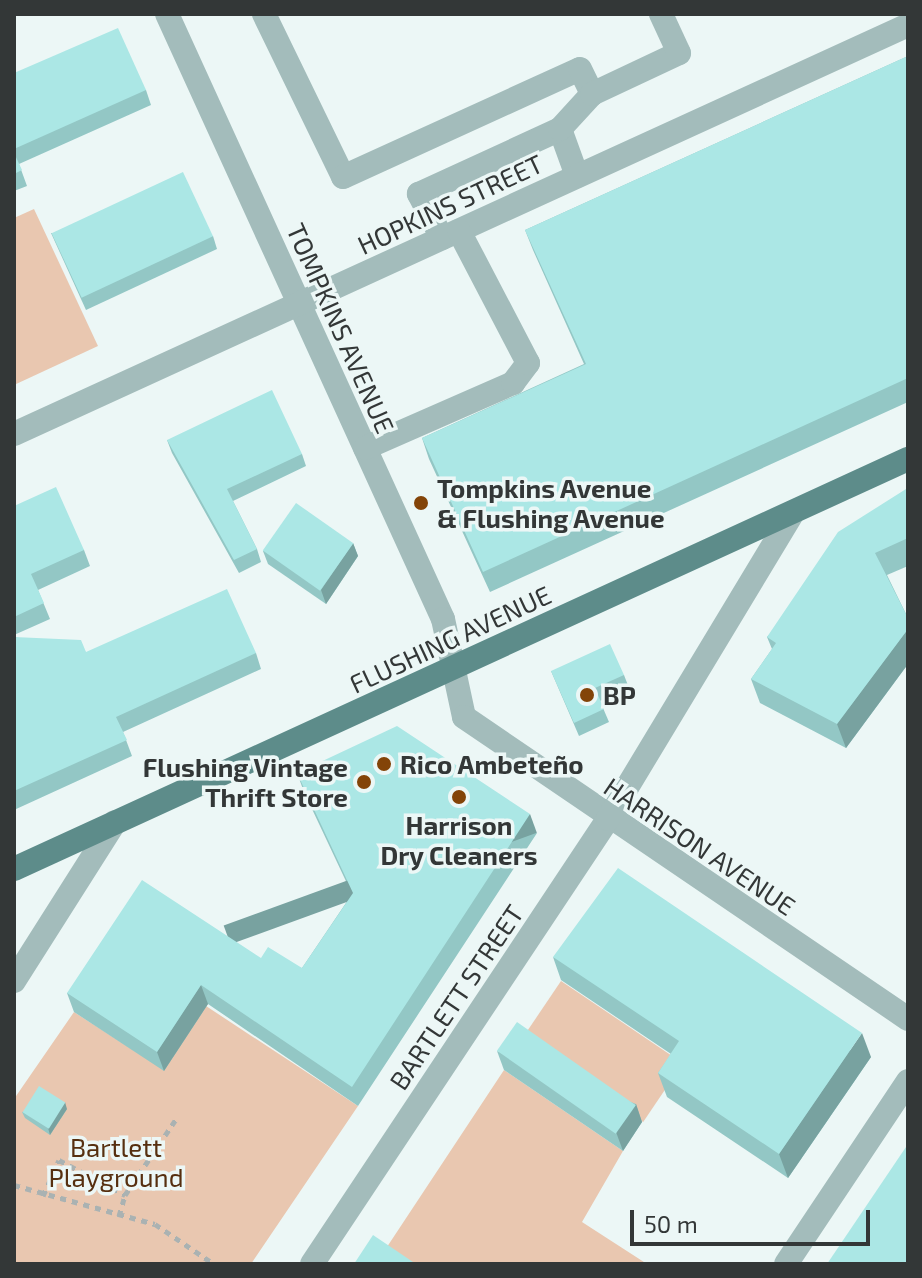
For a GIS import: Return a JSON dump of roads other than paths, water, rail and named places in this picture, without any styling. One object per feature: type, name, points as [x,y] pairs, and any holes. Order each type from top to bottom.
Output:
[{"type":"main road","name":"FLUSHING AVENUE","points":[[14,869],[908,459]]},
{"type":"street","name":"TOMPKINS AVENUE","points":[[167,14],[443,619],[453,670]]},
{"type":"street","points":[[264,14],[343,177],[580,69],[592,94]]},
{"type":"street","points":[[365,448],[513,383],[525,370],[526,353],[450,234],[419,194],[560,129],[592,94],[679,53],[661,14]]},
{"type":"street","name":"HOPKINS STREET","points":[[14,434],[908,25]]},
{"type":"street","points":[[560,129],[577,176]]},
{"type":"street","name":"BARTLETT STREET","points":[[312,1264],[608,819],[793,512]]},
{"type":"street","name":"HARRISON AVENUE","points":[[453,670],[464,717],[608,819],[908,1019]]},
{"type":"street","points":[[14,981],[115,822]]},
{"type":"street","points":[[786,1264],[908,1081]]},
{"type":"place","name":"Tompkins Avenue & Flushing Avenue","points":[[421,503]]},
{"type":"place","name":"BP","points":[[587,695]]},
{"type":"place","name":"Rico Ambeteño","points":[[384,764]]},
{"type":"place","name":"Flushing Vintage Thrift Store","points":[[364,782]]},
{"type":"place","name":"Harrison Dry Cleaners","points":[[459,797]]},
{"type":"park label","name":"Bartlett Playground","points":[[116,1162]]}]
